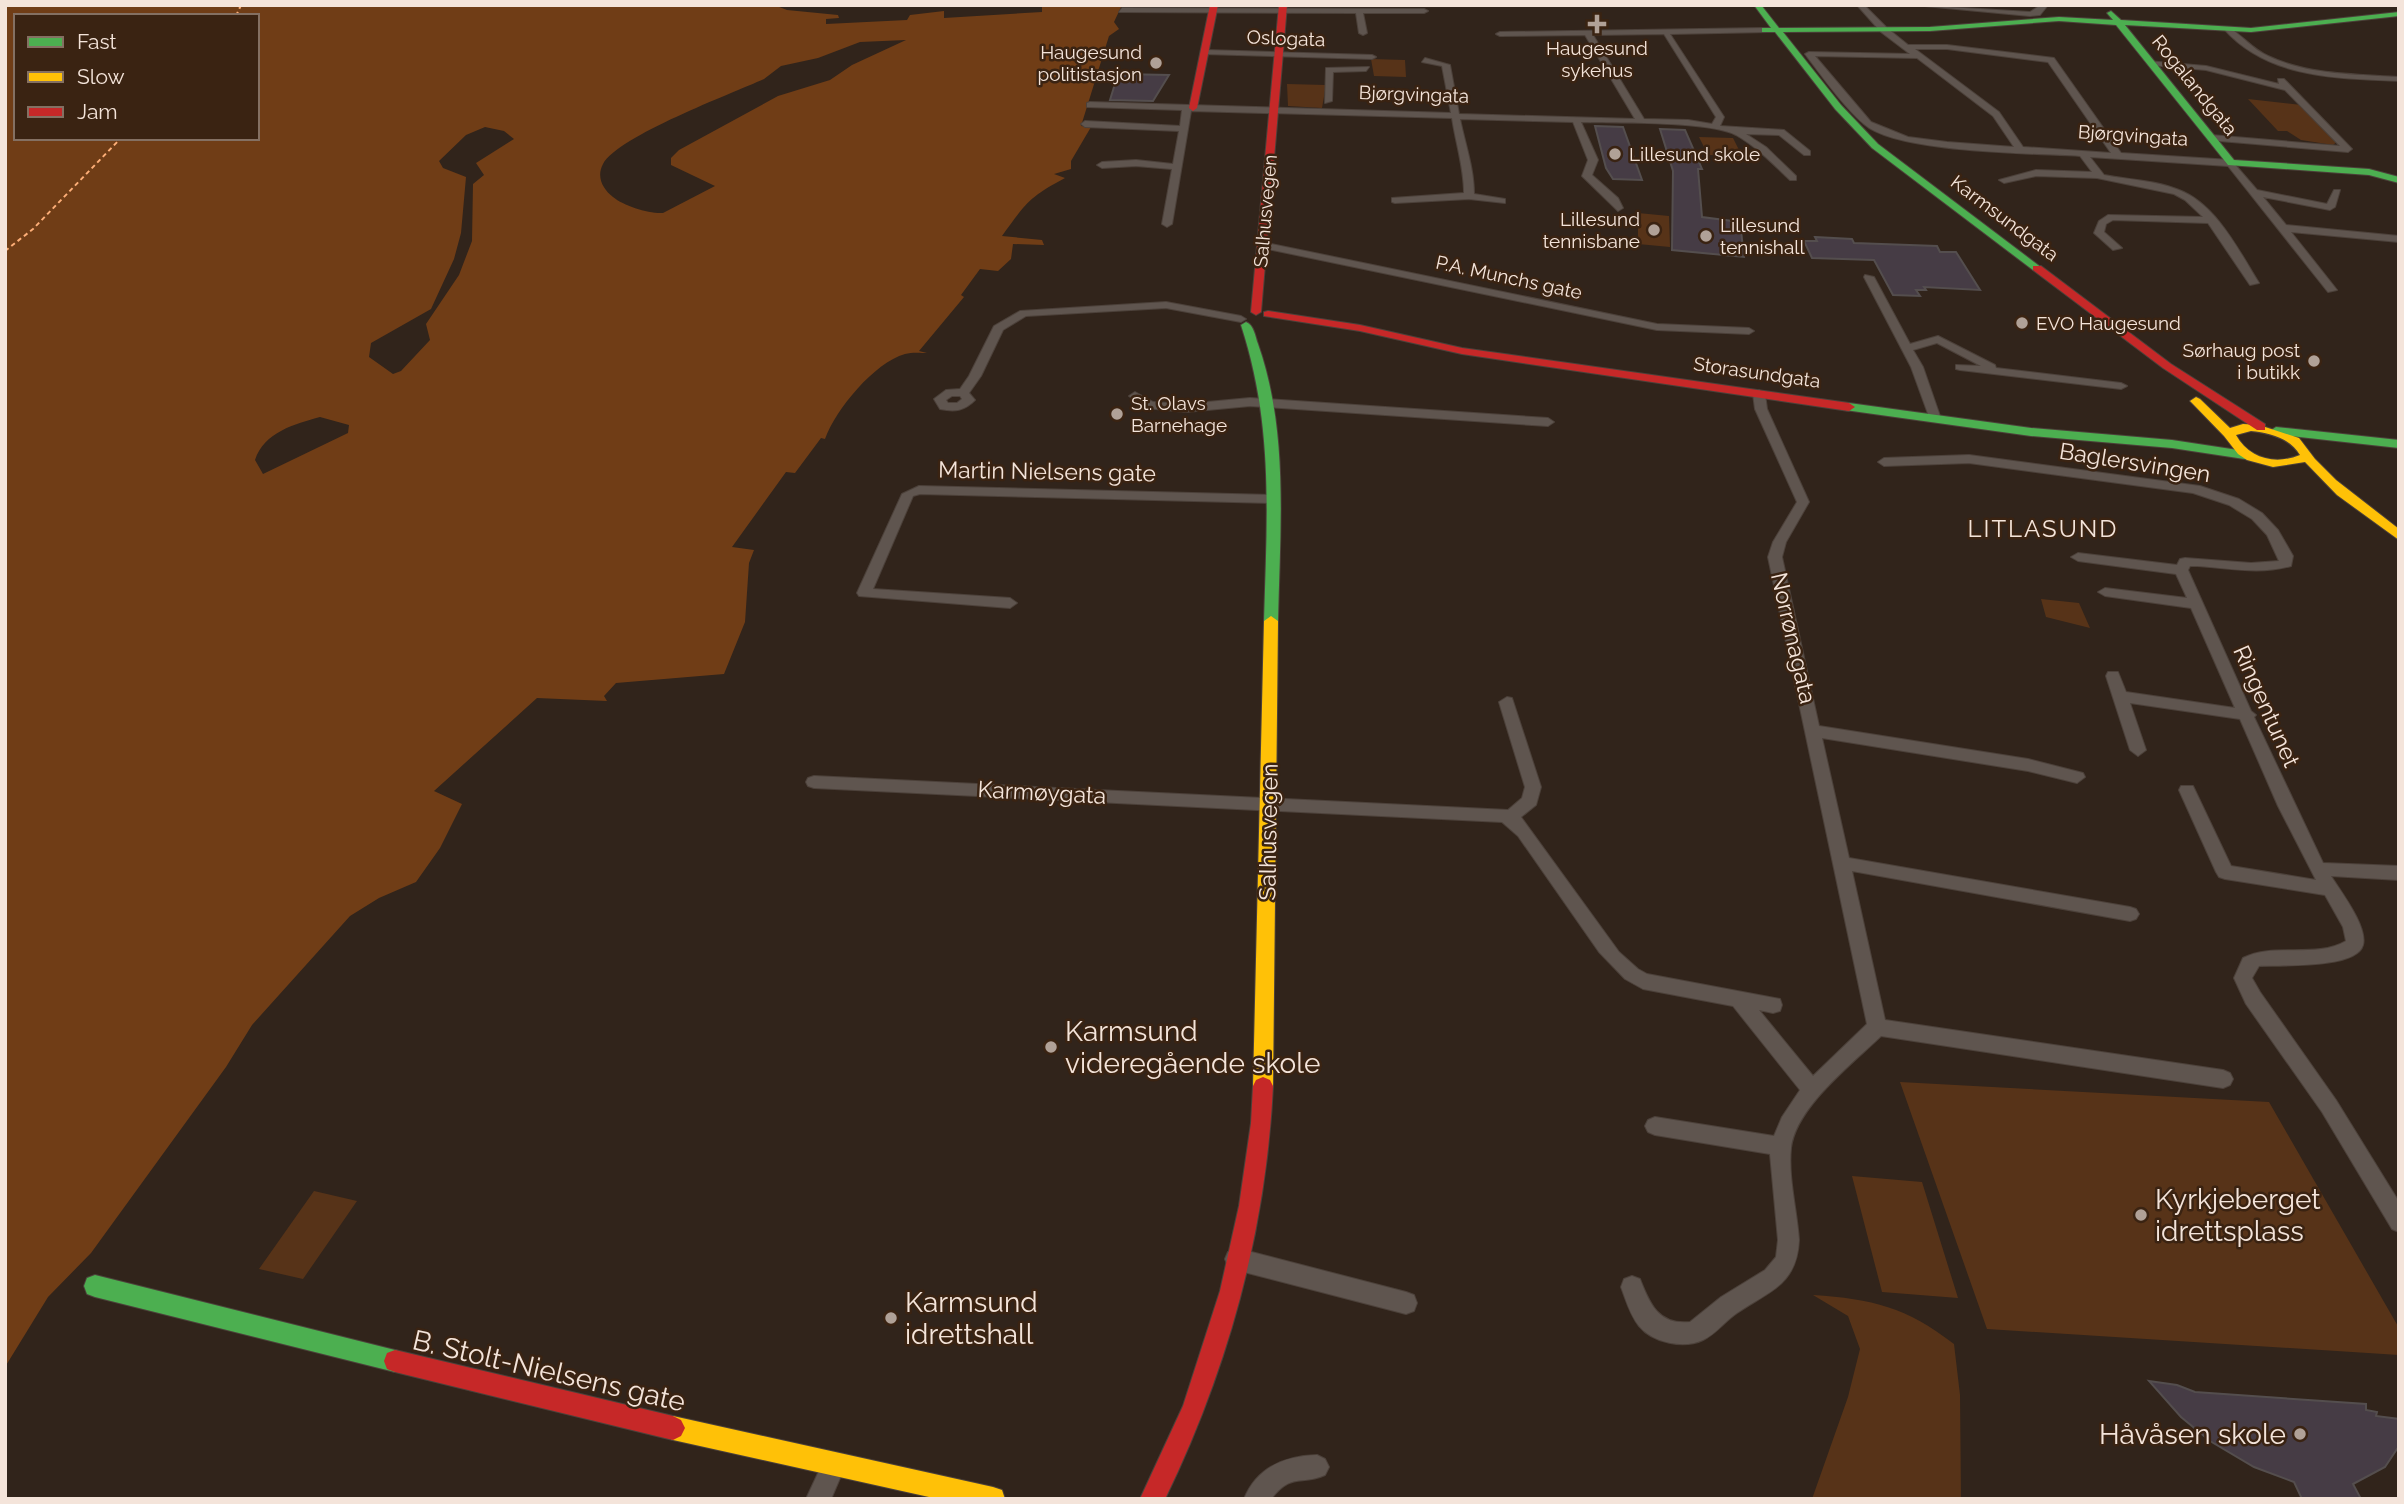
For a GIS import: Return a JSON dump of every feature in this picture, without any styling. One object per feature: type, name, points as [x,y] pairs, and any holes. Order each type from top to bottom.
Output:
[{"type":"main road","name":"Karmsundgata","points":[[1744,5],[1771,30],[1875,146],[2176,372],[2269,429],[2292,438],[2306,454]]},
{"type":"main road","name":"Karmsundgata","points":[[1757,5],[1771,30],[1859,141],[2179,386],[2229,435],[2238,449],[2251,456]]},
{"type":"main road","name":"Rogalandgata","points":[[2104,5],[2231,163]]},
{"type":"main road","points":[[1190,108],[1206,52],[1214,8]]},
{"type":"main road","name":"Salhusvegen","points":[[1152,1499],[1201,1391],[1236,1259],[1252,1187],[1262,1118],[1273,499],[1270,403],[1258,353],[1257,320],[1283,8]]},
{"type":"main road","points":[[1771,30],[1884,30],[2059,19],[2228,29],[2274,28],[2399,14]]},
{"type":"main road","name":"Bjørgvingata","points":[[2231,163],[2369,172],[2399,180]]},
{"type":"main road","name":"Storasundgata","points":[[1257,320],[1339,324],[1500,358],[1935,419],[2077,437],[2172,444],[2251,456]]},
{"type":"main road","name":"Storasundgata","points":[[2172,444],[2229,435],[2241,427],[2269,429]]},
{"type":"main road","points":[[2269,429],[2399,444]]},
{"type":"main road","points":[[2267,462],[2293,464],[2306,454],[2380,442]]},
{"type":"main road","points":[[2306,454],[2324,477],[2399,536]]},
{"type":"main road","points":[[2251,456],[2295,477]]},
{"type":"main road","points":[[2315,490],[2399,553]]},
{"type":"main road","name":"B. Stolt-Nielsens gate","points":[[95,1286],[598,1412],[993,1499]]},
{"type":"street","points":[[1860,5],[1884,30],[1996,114],[2020,149]]},
{"type":"street","points":[[1917,5],[2029,14],[2037,13],[2045,5]]},
{"type":"street","points":[[1122,10],[1283,8],[1424,11]]},
{"type":"street","points":[[1359,11],[1363,33]]},
{"type":"street","points":[[2228,29],[2240,43],[2297,69],[2329,75],[2399,79]]},
{"type":"street","points":[[1500,34],[1771,30]]},
{"type":"street","points":[[1587,32],[1641,121]]},
{"type":"street","points":[[1667,35],[1720,117],[1716,125]]},
{"type":"street","points":[[1907,47],[1947,47],[2051,60],[2118,156]]},
{"type":"street","name":"Oslogata","points":[[1206,52],[1369,57],[1368,72],[1329,70],[1328,101]]},
{"type":"street","name":"Bjørgvingata","points":[[1854,55],[1809,54],[1868,124],[1913,140],[2231,163]]},
{"type":"street","points":[[1854,55],[1919,56]]},
{"type":"street","points":[[1854,55],[1862,64]]},
{"type":"street","points":[[1425,60],[1446,65],[1463,157],[1469,171],[1469,196]]},
{"type":"street","points":[[2150,63],[2216,70],[2284,85],[2348,149],[2211,138]]},
{"type":"street","name":"Bjørgvingata","points":[[1090,105],[1716,125],[1735,131],[1763,149],[1793,178]]},
{"type":"street","points":[[1167,224],[1182,129],[1190,108]]},
{"type":"street","points":[[1576,120],[1593,160],[1594,166],[1587,176],[1615,200],[1618,208]]},
{"type":"street","points":[[1085,124],[1182,129]]},
{"type":"street","name":"Bjørgvingata","points":[[1735,131],[1781,132],[1807,153]]},
{"type":"street","points":[[2082,153],[2096,174]]},
{"type":"street","points":[[1102,165],[1125,163],[1178,167]]},
{"type":"street","name":"Rogalandgata","points":[[2231,163],[2332,290]]},
{"type":"street","points":[[2004,180],[2036,173],[2096,174],[2177,192],[2186,196],[2209,220],[2254,283]]},
{"type":"street","points":[[2254,192],[2330,207],[2337,192]]},
{"type":"street","points":[[1395,200],[1469,196],[1502,201]]},
{"type":"street","points":[[2118,248],[2099,233],[2102,223],[2111,217],[2209,220]]},
{"type":"street","points":[[2283,228],[2399,239]]},
{"type":"street","name":"P.A. Munchs gate","points":[[1262,245],[1657,327],[1749,331]]},
{"type":"street","points":[[1870,278],[1908,348],[1935,419]]},
{"type":"street","points":[[963,393],[975,376],[998,328],[1024,313],[1166,305],[1257,320]]},
{"type":"street","points":[[1908,348],[1938,339],[2003,373]]},
{"type":"street","points":[[1960,367],[2121,386]]},
{"type":"street","name":"Norrønagata","points":[[1759,394],[1761,408],[1803,502],[1798,516],[1776,546],[1775,557],[1815,731],[1877,1027]]},
{"type":"street","points":[[1135,396],[1150,405],[1186,408],[1270,403],[1548,422]]},
{"type":"street","name":"Baglersvingen","points":[[1884,462],[1969,459],[2195,489],[2234,502],[2257,516],[2273,533],[2287,561],[2273,569],[2206,560],[2183,566]]},
{"type":"street","name":"Martin Nielsens gate","points":[[1010,603],[864,593],[908,494],[919,490],[1273,499]]},
{"type":"street","points":[[2078,556],[2183,566]]},
{"type":"street","name":"Ringentunet","points":[[2183,566],[2197,604],[2318,869],[2352,926],[2355,944],[2346,952],[2257,959],[2249,963],[2243,978],[2253,998],[2329,1106],[2399,1222]]},
{"type":"street","points":[[2105,592],[2197,604]]},
{"type":"street","points":[[2113,676],[2138,750]]},
{"type":"street","points":[[2119,696],[2248,715]]},
{"type":"street","points":[[1507,702],[1533,787],[1530,801],[1510,817],[1577,904],[1614,962],[1643,981],[1773,1005]]},
{"type":"street","name":"Norrønagata","points":[[1815,731],[2028,765],[2077,777]]},
{"type":"street","name":"Karmøygata","points":[[814,782],[1510,817]]},
{"type":"street","points":[[2187,790],[2225,872],[2329,889]]},
{"type":"street","points":[[1842,863],[2130,914]]},
{"type":"street","points":[[2318,869],[2399,873]]},
{"type":"street","points":[[1739,999],[1812,1090]]},
{"type":"street","points":[[1632,1287],[1646,1321],[1662,1330],[1687,1335],[1700,1331],[1721,1310],[1780,1271],[1787,1260],[1788,1243],[1781,1146],[1789,1125],[1812,1090],[1877,1027],[2223,1079]]},
{"type":"street","points":[[1655,1126],[1781,1146]]},
{"type":"street","points":[[1236,1259],[1406,1303]]},
{"type":"street","points":[[818,1499],[834,1464]]},
{"type":"street","points":[[1256,1499],[1274,1476],[1288,1467],[1317,1467]]},
{"type":"shaded area","points":[[5,5],[774,5],[787,10],[838,15],[839,18],[826,19],[826,24],[907,20],[910,15],[944,11],[944,18],[1042,12],[1042,5],[1122,5],[1114,22],[1119,29],[1109,36],[1081,126],[1091,127],[1071,161],[1071,169],[1054,174],[1065,178],[1043,190],[1029,202],[1002,236],[1042,240],[1044,245],[1013,244],[1011,259],[998,271],[980,269],[961,295],[964,297],[919,351],[927,353],[905,354],[893,359],[869,377],[847,401],[825,439],[821,438],[795,473],[786,472],[732,547],[754,550],[749,563],[745,622],[724,674],[616,683],[604,696],[607,701],[537,698],[434,791],[462,804],[440,848],[416,882],[379,898],[350,916],[252,1025],[226,1067],[91,1253],[48,1297],[5,1367]],"holes":[[[906,40],[852,65],[830,80],[778,96],[679,150],[671,158],[671,165],[715,186],[663,213],[644,211],[623,203],[606,190],[600,178],[603,164],[630,141],[764,79],[781,66],[818,58],[860,42]],[[485,127],[504,131],[514,139],[476,163],[484,175],[473,184],[472,241],[459,275],[426,324],[430,340],[401,371],[393,374],[369,357],[371,343],[431,309],[454,259],[461,233],[466,177],[443,168],[439,161],[466,135]],[[320,417],[349,425],[348,433],[263,474],[255,460],[265,442],[291,426]]]},
{"type":"shaded area","points":[[1371,59],[1405,60],[1406,77],[1374,76]]},
{"type":"shaded area","points":[[1287,84],[1326,85],[1322,108],[1288,106]]},
{"type":"shaded area","points":[[2248,99],[2302,105],[2338,141],[2333,145],[2301,140],[2287,131],[2278,131]]},
{"type":"shaded area","points":[[1699,137],[1733,138],[1742,156],[1708,155]]},
{"type":"shaded area","name":"Lillesund tennisbane","points":[[1638,213],[1669,216],[1670,247],[1638,244]]},
{"type":"shaded area","points":[[2041,599],[2079,603],[2090,628],[2046,617]]},
{"type":"shaded area","name":"Kyrkjeberget idrettsplass","points":[[1900,1082],[2269,1102],[2399,1328],[2399,1355],[1987,1329]]},
{"type":"shaded area","points":[[1852,1176],[1922,1182],[1958,1298],[1882,1292]]},
{"type":"shaded area","points":[[314,1191],[357,1201],[303,1279],[259,1269]]},
{"type":"shaded area","points":[[1813,1295],[1854,1299],[1888,1307],[1920,1321],[1954,1344],[1960,1395],[1961,1499],[1812,1499],[1848,1397],[1860,1349],[1848,1316]]},
{"type":"building","points":[[1118,74],[1169,75],[1153,101],[1110,100]]},
{"type":"building","points":[[1595,126],[1623,127],[1642,180],[1613,179],[1606,168]]},
{"type":"building","points":[[1660,129],[1685,130],[1702,169],[1698,169],[1702,217],[1740,222],[1744,257],[1672,250],[1673,171]]},
{"type":"building","points":[[1815,237],[1852,239],[1854,243],[1937,246],[1940,252],[1956,252],[1980,290],[1924,287],[1926,290],[1916,290],[1920,296],[1893,295],[1874,260],[1812,258],[1804,241],[1817,241]]},
{"type":"building","name":"Håvåsen skole","points":[[2149,1381],[2177,1385],[2195,1392],[2366,1404],[2366,1410],[2377,1412],[2376,1416],[2399,1419],[2399,1446],[2385,1467],[2353,1484],[2361,1499],[2302,1499],[2294,1482],[2254,1467],[2210,1441],[2181,1417]]},
{"type":"ferry route","points":[[237,14],[241,5]]},
{"type":"ferry route","points":[[5,251],[33,229],[119,140]]},
{"type":"traffic: fast","points":[[1757,5],[1838,107],[1875,146],[2037,268]]},
{"type":"traffic: fast","points":[[2111,13],[2231,163],[2369,172],[2399,180]]},
{"type":"traffic: fast","points":[[1765,30],[1930,29],[2059,19],[2251,30],[2399,14]]},
{"type":"traffic: fast","points":[[1246,325],[1258,360],[1271,434],[1274,471],[1271,621]]},
{"type":"traffic: fast","points":[[1849,407],[2031,432],[2172,444],[2251,456]]},
{"type":"traffic: fast","points":[[2276,431],[2399,444]]},
{"type":"traffic: fast","points":[[95,1286],[395,1361]]},
{"type":"traffic: slow","points":[[2196,401],[2229,434]]},
{"type":"traffic: slow","points":[[2306,457],[2285,463],[2262,462],[2242,452],[2229,434],[2251,427],[2276,432],[2295,440],[2311,462],[2331,482],[2399,536]]},
{"type":"traffic: slow","points":[[1263,1086],[1271,621]]},
{"type":"traffic: slow","points":[[673,1428],[993,1499]]},
{"type":"traffic: jam","points":[[1193,108],[1214,5]]},
{"type":"traffic: jam","points":[[1256,312],[1283,5]]},
{"type":"traffic: jam","points":[[2037,268],[2167,366],[2261,427]]},
{"type":"traffic: jam","points":[[1268,314],[1360,328],[1462,351],[1849,407]]},
{"type":"traffic: jam","points":[[1152,1499],[1195,1406],[1220,1332],[1250,1206],[1263,1086]]},
{"type":"traffic: jam","points":[[395,1361],[673,1428]]},
{"type":"place","name":"Haugesund sykehus","points":[[1597,24]]},
{"type":"place","name":"Haugesund politistasjon","points":[[1156,63]]},
{"type":"place","name":"Lillesund skole","points":[[1615,154]]},
{"type":"place","name":"Lillesund tennisbane","points":[[1654,230]]},
{"type":"place","name":"Lillesund tennishall","points":[[1706,236]]},
{"type":"place","name":"EVO Haugesund","points":[[2022,323]]},
{"type":"place","name":"Sørhaug post i butikk","points":[[2314,361]]},
{"type":"place","name":"St. Olavs Barnehage","points":[[1117,414]]},
{"type":"place","name":"Karmsund videregående skole","points":[[1051,1047]]},
{"type":"place","name":"Kyrkjeberget idrettsplass","points":[[2141,1215]]},
{"type":"place","name":"Karmsund idrettshall","points":[[891,1318]]},
{"type":"place","name":"Håvåsen skole","points":[[2300,1434]]},
{"type":"district","name":"LITLASUND","points":[[2043,528]]}]
